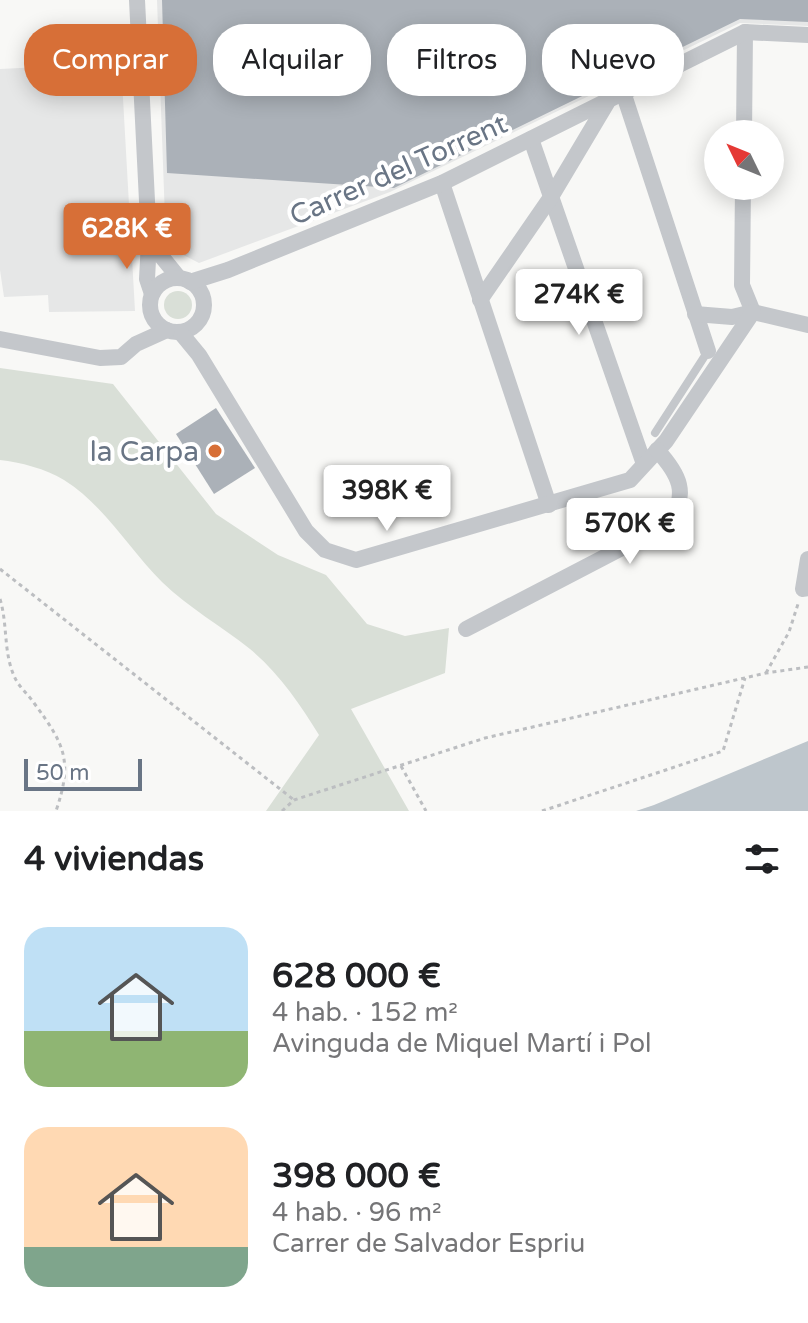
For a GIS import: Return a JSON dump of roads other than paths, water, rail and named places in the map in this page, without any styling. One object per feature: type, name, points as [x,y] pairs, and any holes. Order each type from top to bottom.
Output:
[{"type":"street","points":[[137,0],[149,241],[147,279],[154,319],[174,331],[199,355],[306,531],[325,550],[356,560],[378,556],[630,480],[657,450],[753,312]]},
{"type":"street","points":[[744,120],[745,32],[808,35]]},
{"type":"street","name":"Carrer del Torrent","points":[[684,64],[745,32]]},
{"type":"street","name":"Carrer del Torrent","points":[[184,280],[228,270],[442,183],[622,96]]},
{"type":"street","points":[[624,96],[708,351]]},
{"type":"street","points":[[480,300],[551,197],[607,103]]},
{"type":"street","points":[[531,139],[644,464]]},
{"type":"street","points":[[442,183],[549,505]]},
{"type":"street","points":[[743,200],[742,285],[753,312]]},
{"type":"street","points":[[149,241],[184,280],[199,290],[202,312],[199,355]]},
{"type":"street","points":[[0,339],[100,358],[121,357],[136,344],[190,328],[228,270]]},
{"type":"street","points":[[136,344],[151,300],[166,280],[184,280]]},
{"type":"street","points":[[695,314],[732,317],[753,312],[808,325]]},
{"type":"street","points":[[466,629],[668,524],[677,511],[681,493],[675,469],[657,450]]},
{"type":"street","points":[[806,588],[808,559]]},
{"type":"lane","points":[[655,433],[708,351]]},
{"type":"place","name":"la Carpa","points":[[215,451]]}]
